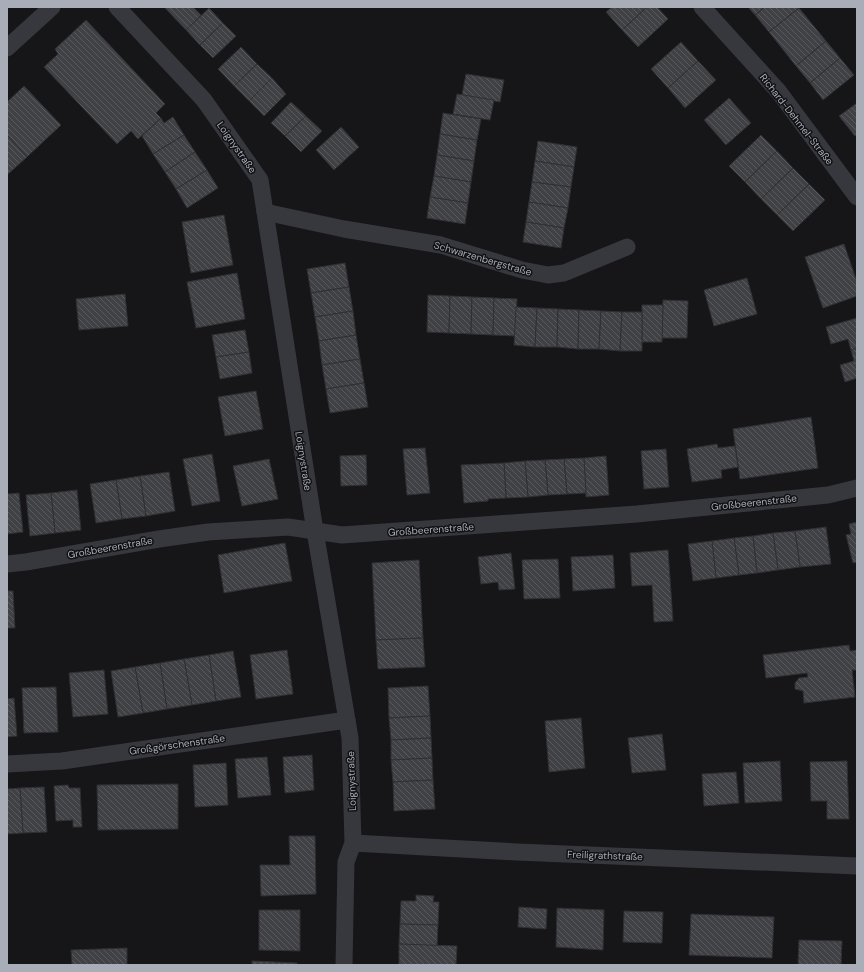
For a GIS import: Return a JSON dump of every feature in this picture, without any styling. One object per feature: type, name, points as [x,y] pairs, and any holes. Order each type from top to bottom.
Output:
[{"type":"street","points":[[7,48],[52,7]]},
{"type":"street","name":"Loignystraße","points":[[117,7],[204,100],[260,180],[315,531],[350,738],[353,842],[346,862],[344,965]]},
{"type":"street","name":"Richard-Dehmel-Straße","points":[[702,7],[780,92],[857,197]]},
{"type":"street","name":"Schwarzenbergstraße","points":[[265,212],[344,229],[441,245],[522,270],[548,275],[564,273],[627,247]]},
{"type":"street","name":"Großbeerenstraße","points":[[7,564],[26,562],[159,538],[208,532],[288,527],[342,535],[637,514],[828,495],[857,488]]},
{"type":"street","name":"Großgörschenstraße","points":[[7,764],[62,761],[347,720]]},
{"type":"street","name":"Freiligrathstraße","points":[[353,842],[518,852],[857,866]]},
{"type":"building","points":[[164,7],[196,7],[194,8],[201,15],[186,30]]},
{"type":"building","points":[[612,7],[647,7],[622,30],[606,12]]},
{"type":"building","points":[[647,7],[657,7],[668,19],[638,47],[622,30]]},
{"type":"building","points":[[748,7],[765,7],[755,15]]},
{"type":"building","points":[[765,7],[799,8],[769,32],[755,15]]},
{"type":"building","points":[[209,8],[223,23],[200,45],[186,30]]},
{"type":"building","points":[[799,8],[826,41],[796,66],[769,32]]},
{"type":"building","points":[[86,20],[165,104],[156,113],[161,118],[138,139],[131,131],[117,144],[44,67],[58,54],[55,49]]},
{"type":"building","points":[[223,23],[236,36],[213,58],[200,45]]},
{"type":"building","points":[[826,41],[840,58],[810,83],[796,66]]},
{"type":"building","points":[[681,42],[698,61],[668,88],[651,69]]},
{"type":"building","points":[[241,47],[257,64],[234,86],[218,69]]},
{"type":"building","points":[[840,58],[854,75],[823,100],[810,83]]},
{"type":"building","points":[[698,61],[716,80],[685,108],[668,88]]},
{"type":"building","points":[[257,64],[272,78],[249,101],[234,86]]},
{"type":"building","points":[[466,74],[504,80],[500,102],[462,95]]},
{"type":"building","points":[[272,78],[286,94],[264,116],[249,101]]},
{"type":"building","points":[[24,86],[61,125],[27,157],[7,135],[7,102]]},
{"type":"building","points":[[457,94],[494,100],[490,120],[453,114]]},
{"type":"building","points":[[729,98],[751,123],[726,145],[704,120]]},
{"type":"building","points":[[291,102],[306,116],[285,136],[271,123]]},
{"type":"building","points":[[857,103],[857,134],[855,136],[839,116]]},
{"type":"building","points":[[443,113],[481,119],[477,140],[440,134]]},
{"type":"building","points":[[306,116],[322,131],[301,152],[285,136]]},
{"type":"building","points":[[173,117],[184,135],[153,154],[142,136],[161,118],[164,123]]},
{"type":"building","points":[[341,127],[359,147],[334,170],[316,150]]},
{"type":"building","points":[[440,134],[477,140],[474,161],[437,155]]},
{"type":"building","points":[[7,135],[27,157],[7,175]]},
{"type":"building","points":[[184,135],[195,152],[165,172],[153,154]]},
{"type":"building","points":[[761,135],[777,151],[745,182],[729,166]]},
{"type":"building","points":[[538,141],[577,147],[574,167],[535,161]]},
{"type":"building","points":[[777,151],[793,168],[761,199],[745,182]]},
{"type":"building","points":[[195,152],[207,170],[176,189],[165,172]]},
{"type":"building","points":[[437,155],[474,161],[471,182],[434,176]]},
{"type":"building","points":[[535,161],[574,167],[571,187],[532,182]]},
{"type":"building","points":[[793,168],[809,184],[777,215],[761,199]]},
{"type":"building","points":[[207,170],[218,188],[187,208],[176,189]]},
{"type":"building","points":[[434,176],[471,182],[468,203],[430,197]]},
{"type":"building","points":[[532,182],[571,187],[568,208],[529,202]]},
{"type":"building","points":[[809,184],[825,200],[793,231],[777,215]]},
{"type":"building","points":[[430,197],[468,203],[465,224],[427,218]]},
{"type":"building","points":[[529,202],[568,208],[564,228],[526,222]]},
{"type":"building","points":[[224,215],[233,265],[191,273],[182,222]]},
{"type":"building","points":[[526,222],[564,228],[561,248],[523,242]]},
{"type":"building","points":[[844,244],[857,282],[857,296],[823,308],[805,257]]},
{"type":"building","points":[[345,263],[349,287],[311,293],[307,269]]},
{"type":"building","points":[[237,273],[245,319],[196,328],[187,282]]},
{"type":"building","points":[[747,278],[757,314],[714,326],[704,290]]},
{"type":"building","points":[[349,287],[353,311],[315,317],[311,293]]},
{"type":"building","points":[[125,294],[128,326],[79,330],[76,299]]},
{"type":"building","points":[[428,295],[450,296],[449,333],[427,332]]},
{"type":"building","points":[[450,296],[472,297],[471,334],[449,333]]},
{"type":"building","points":[[472,297],[494,298],[493,335],[471,334]]},
{"type":"building","points":[[494,298],[517,299],[515,336],[493,335]]},
{"type":"building","points":[[663,300],[688,301],[687,338],[662,338]]},
{"type":"building","points":[[642,305],[663,305],[662,342],[642,342]]},
{"type":"building","points":[[516,307],[537,308],[535,347],[514,345]]},
{"type":"building","points":[[537,308],[558,309],[557,347],[535,347]]},
{"type":"building","points":[[558,309],[579,310],[578,349],[557,347]]},
{"type":"building","points":[[579,310],[601,311],[599,349],[578,349]]},
{"type":"building","points":[[353,311],[356,335],[319,341],[315,317]]},
{"type":"building","points":[[601,311],[622,312],[620,351],[599,349]]},
{"type":"building","points":[[622,312],[642,312],[642,351],[620,351]]},
{"type":"building","points":[[857,318],[857,348],[851,350],[848,339],[831,344],[826,327]]},
{"type":"building","points":[[245,330],[249,352],[216,357],[212,335]]},
{"type":"building","points":[[356,335],[360,359],[322,365],[319,341]]},
{"type":"building","points":[[857,348],[857,378],[845,382],[840,365],[854,361],[851,350]]},
{"type":"building","points":[[249,352],[252,373],[220,379],[216,357]]},
{"type":"building","points":[[360,359],[364,383],[326,389],[322,365]]},
{"type":"building","points":[[364,383],[368,407],[330,413],[326,389]]},
{"type":"building","points":[[256,391],[263,429],[225,436],[218,397]]},
{"type":"building","points":[[811,417],[818,468],[740,479],[733,429]]},
{"type":"building","points":[[717,444],[718,448],[735,446],[738,467],[721,470],[722,478],[692,482],[687,449]]},
{"type":"building","points":[[425,448],[430,493],[407,495],[403,449]]},
{"type":"building","points":[[666,449],[669,487],[644,489],[641,451]]},
{"type":"building","points":[[212,454],[220,501],[192,506],[183,459]]},
{"type":"building","points":[[366,455],[367,485],[341,486],[340,456]]},
{"type":"building","points":[[606,456],[609,495],[586,497],[584,458]]},
{"type":"building","points":[[584,458],[586,493],[567,494],[564,459]]},
{"type":"building","points":[[269,459],[278,499],[242,506],[233,466]]},
{"type":"building","points":[[564,459],[567,494],[548,495],[545,460]]},
{"type":"building","points":[[545,460],[548,495],[528,497],[525,461]]},
{"type":"building","points":[[525,461],[528,497],[506,498],[504,463]]},
{"type":"building","points":[[504,463],[506,498],[464,503],[461,465]]},
{"type":"building","points":[[169,472],[175,511],[146,516],[140,476]]},
{"type":"building","points":[[140,476],[146,516],[122,519],[116,480]]},
{"type":"building","points":[[116,480],[122,519],[96,523],[90,484]]},
{"type":"building","points":[[77,490],[81,530],[55,533],[51,493]]},
{"type":"building","points":[[19,493],[23,532],[7,534],[7,494]]},
{"type":"building","points":[[51,493],[55,533],[30,536],[26,495]]},
{"type":"building","points":[[857,522],[857,562],[853,563],[846,535],[851,534],[849,524]]},
{"type":"building","points":[[826,527],[831,564],[800,567],[795,531]]},
{"type":"building","points":[[795,531],[800,567],[778,570],[773,533]]},
{"type":"building","points":[[773,533],[778,570],[757,573],[753,536]]},
{"type":"building","points":[[753,536],[757,573],[739,575],[734,538]]},
{"type":"building","points":[[734,538],[739,575],[716,578],[712,541]]},
{"type":"building","points":[[712,541],[716,578],[693,581],[688,544]]},
{"type":"building","points":[[285,543],[292,581],[224,593],[218,555]]},
{"type":"building","points":[[668,550],[673,621],[654,622],[652,585],[632,586],[630,553]]},
{"type":"building","points":[[511,553],[515,589],[499,590],[498,582],[481,584],[478,557]]},
{"type":"building","points":[[613,555],[615,588],[573,591],[571,557]]},
{"type":"building","points":[[558,559],[560,598],[524,599],[522,560]]},
{"type":"building","points":[[419,560],[423,638],[376,640],[372,563]]},
{"type":"building","points":[[7,591],[13,591],[15,628],[7,628]]},
{"type":"building","points":[[423,638],[425,667],[378,669],[376,640]]},
{"type":"building","points":[[849,645],[850,651],[857,650],[857,670],[852,670],[855,697],[804,703],[803,691],[795,689],[795,683],[799,678],[808,677],[807,673],[766,678],[763,655]]},
{"type":"building","points":[[287,650],[293,694],[256,699],[250,655]]},
{"type":"building","points":[[233,651],[241,697],[216,701],[209,655]]},
{"type":"building","points":[[209,655],[216,701],[192,705],[184,659]]},
{"type":"building","points":[[184,659],[192,705],[167,709],[160,663]]},
{"type":"building","points":[[160,663],[167,709],[143,713],[135,667]]},
{"type":"building","points":[[135,667],[143,713],[118,717],[111,671]]},
{"type":"building","points":[[104,670],[108,714],[73,717],[69,673]]},
{"type":"building","points":[[428,686],[430,716],[389,718],[388,688]]},
{"type":"building","points":[[56,687],[58,732],[24,733],[22,688]]},
{"type":"building","points":[[14,698],[17,736],[7,737],[7,699]]},
{"type":"building","points":[[430,716],[431,738],[391,740],[389,718]]},
{"type":"building","points":[[581,718],[585,768],[549,772],[545,721]]},
{"type":"building","points":[[662,734],[666,770],[632,773],[628,738]]},
{"type":"building","points":[[431,738],[432,758],[391,760],[391,740]]},
{"type":"building","points":[[312,755],[314,790],[285,793],[283,757]]},
{"type":"building","points":[[267,757],[271,795],[238,798],[235,759]]},
{"type":"building","points":[[432,758],[433,780],[393,782],[391,760]]},
{"type":"building","points":[[780,761],[782,801],[745,803],[743,763]]},
{"type":"building","points":[[847,761],[849,819],[827,819],[827,801],[811,801],[810,762]]},
{"type":"building","points":[[226,763],[228,805],[195,807],[193,765]]},
{"type":"building","points":[[736,772],[739,803],[704,806],[702,774]]},
{"type":"building","points":[[433,780],[435,809],[394,811],[393,782]]},
{"type":"building","points":[[178,784],[178,829],[98,830],[97,785]]},
{"type":"building","points":[[68,785],[69,788],[80,788],[82,827],[73,827],[73,820],[56,821],[54,786]]},
{"type":"building","points":[[44,787],[47,832],[23,833],[20,788]]},
{"type":"building","points":[[20,788],[23,833],[7,834],[7,789]]},
{"type":"building","points":[[289,836],[315,836],[316,894],[261,896],[260,865],[290,865]]},
{"type":"building","points":[[416,895],[434,896],[433,902],[439,902],[438,925],[400,924],[401,901],[416,901]]},
{"type":"building","points":[[519,907],[547,909],[546,929],[518,927]]},
{"type":"building","points":[[557,908],[604,910],[603,950],[556,947]]},
{"type":"building","points":[[259,910],[300,910],[300,951],[259,950]]},
{"type":"building","points":[[624,911],[663,912],[662,943],[623,942]]},
{"type":"building","points":[[691,914],[774,917],[772,958],[689,955]]},
{"type":"building","points":[[400,924],[438,925],[437,946],[399,944]]},
{"type":"building","points":[[799,940],[842,941],[841,965],[798,965]]},
{"type":"building","points":[[399,944],[457,946],[456,965],[399,965]]},
{"type":"building","points":[[127,948],[127,965],[72,965],[71,950]]},
{"type":"building","points":[[252,961],[297,963],[297,965],[252,965]]}]
